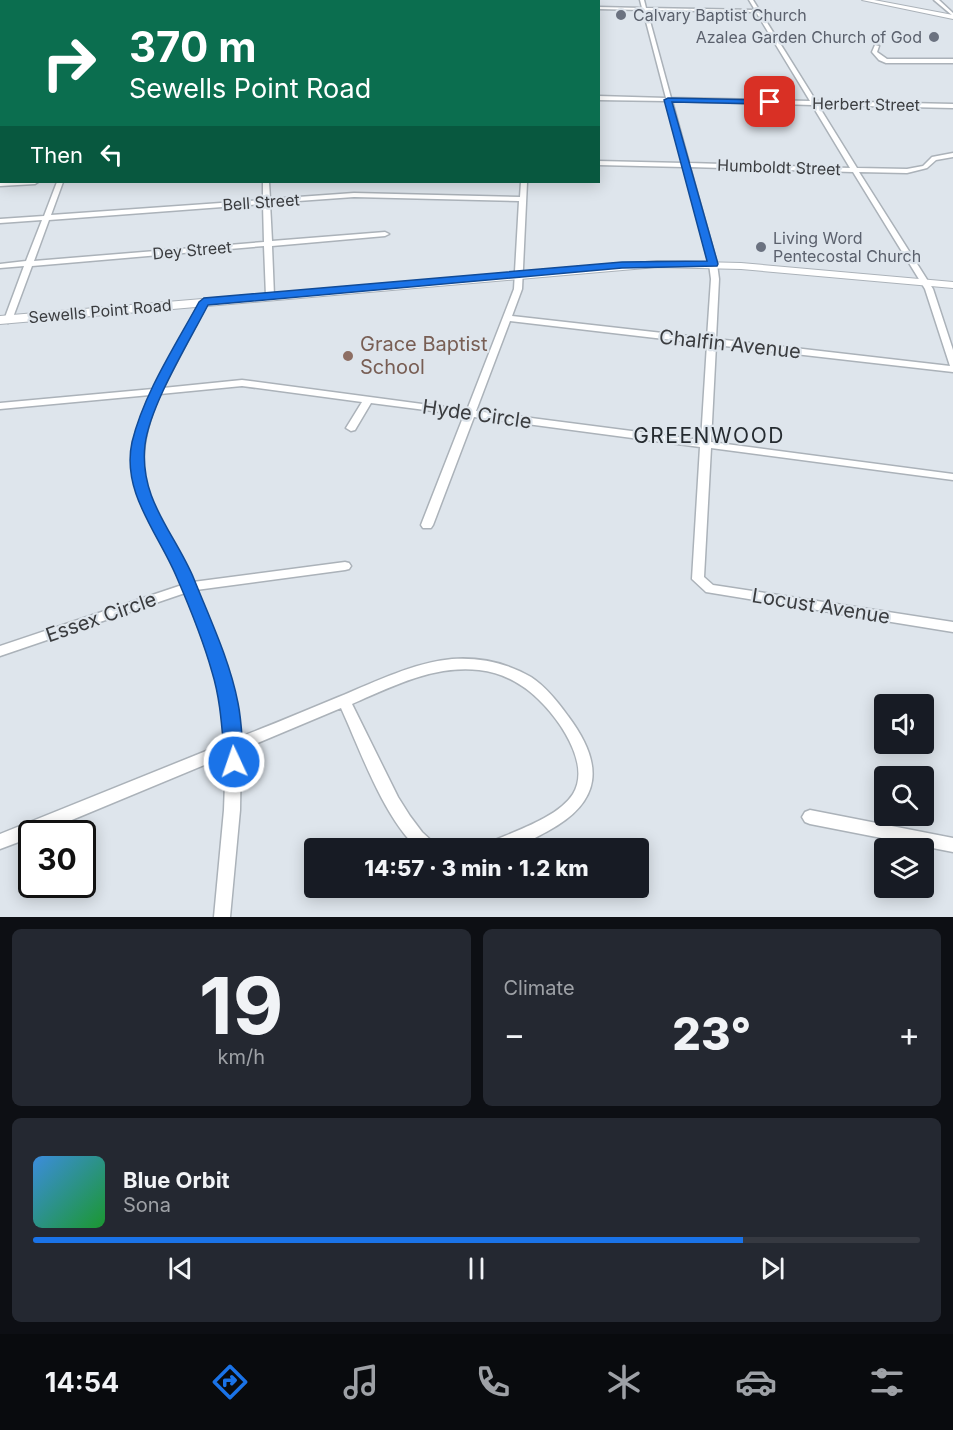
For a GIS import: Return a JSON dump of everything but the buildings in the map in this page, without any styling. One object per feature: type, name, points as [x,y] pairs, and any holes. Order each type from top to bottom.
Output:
[{"type":"main road","points":[[865,0],[953,16]]},
{"type":"main road","name":"Sewells Point Road","points":[[4,320],[622,265],[713,264],[953,285]]},
{"type":"street","points":[[751,0],[926,283],[953,364]]},
{"type":"street","points":[[936,0],[953,16]]},
{"type":"street","points":[[600,8],[643,4],[758,11]]},
{"type":"street","points":[[643,4],[713,264],[715,279],[705,445]]},
{"type":"street","points":[[877,46],[874,52],[886,61],[953,61]]},
{"type":"street","name":"Herbert Street","points":[[600,98],[953,106]]},
{"type":"street","name":"Humboldt Street","points":[[600,163],[914,170],[925,167],[934,158],[953,155]]},
{"type":"street","points":[[0,184],[17,183]]},
{"type":"street","points":[[4,320],[60,183]]},
{"type":"street","points":[[266,183],[270,296]]},
{"type":"street","points":[[427,525],[518,289],[520,274],[518,255],[524,183]]},
{"type":"street","name":"Bell Street","points":[[0,221],[377,195],[522,199]]},
{"type":"street","name":"Dey Street","points":[[0,266],[385,234]]},
{"type":"street","points":[[204,302],[158,391],[144,424],[139,443],[139,482],[144,502],[189,587],[221,672],[229,704],[234,745],[222,917]]},
{"type":"street","name":"Chalfin Avenue","points":[[507,318],[953,369]]},
{"type":"street","name":"Hyde Circle","points":[[0,406],[242,383],[953,477]]},
{"type":"street","points":[[351,428],[368,400]]},
{"type":"street","name":"Locust Avenue","points":[[705,445],[697,573],[698,579],[710,589],[953,627]]},
{"type":"street","name":"Essex Circle","points":[[0,651],[189,587],[345,566]]},
{"type":"street","points":[[0,842],[410,673],[449,664],[484,665],[520,678],[535,687],[563,719],[583,752],[587,772],[584,789],[577,802],[566,813],[515,838]]},
{"type":"street","points":[[344,701],[400,815],[417,838]]},
{"type":"street","points":[[810,817],[953,845]]},
{"type":"place","name":"Calvary Baptist Church","points":[[621,15]]},
{"type":"place","name":"Azalea Garden Church of God","points":[[934,37]]},
{"type":"place","name":"Living Word Pentecostal Church","points":[[761,247]]},
{"type":"place","name":"Grace Baptist School","points":[[348,356]]},
{"type":"district","name":"GREENWOOD","points":[[709,435]]},
{"type":"route","points":[[234,762],[229,704],[221,672],[184,576],[144,502],[137,462],[139,443],[151,406],[204,302],[622,265],[713,264],[668,100],[770,102]]}]
